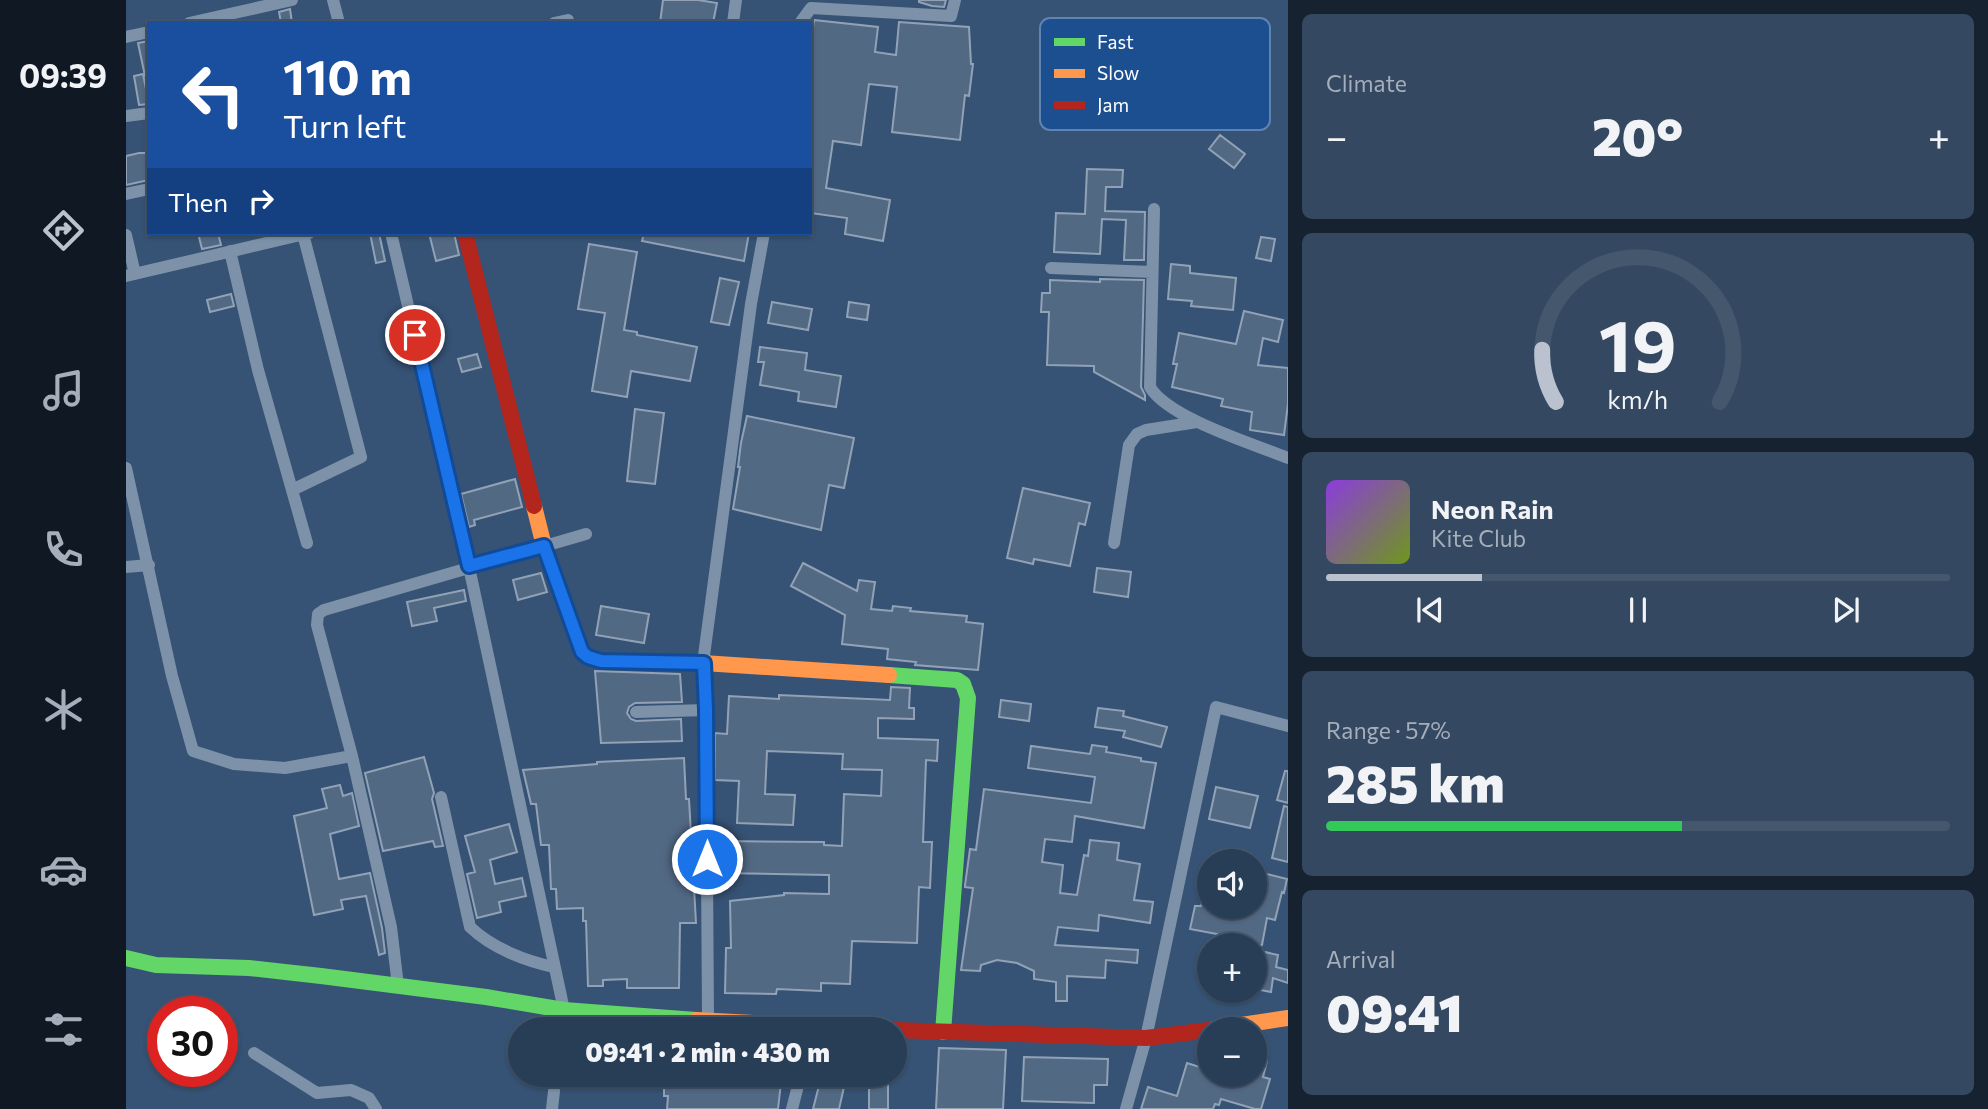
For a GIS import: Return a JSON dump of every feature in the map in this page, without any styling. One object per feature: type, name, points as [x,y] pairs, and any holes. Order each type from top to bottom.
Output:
[{"type":"street","points":[[198,21],[292,0]]},
{"type":"street","points":[[333,0],[338,21]]},
{"type":"street","points":[[733,21],[736,0]]},
{"type":"street","points":[[801,21],[811,8],[951,16],[955,0]]},
{"type":"street","points":[[563,21],[568,20]]},
{"type":"street","points":[[126,37],[147,32]]},
{"type":"street","points":[[126,116],[147,113]]},
{"type":"street","points":[[126,194],[147,189]]},
{"type":"street","points":[[1154,209],[1150,387],[1155,396],[1197,422],[1288,458]]},
{"type":"street","points":[[126,235],[130,275],[302,235]]},
{"type":"street","points":[[292,490],[361,457],[306,235]]},
{"type":"street","points":[[391,235],[469,566],[564,1010]]},
{"type":"street","points":[[466,235],[544,546],[582,652],[601,661],[704,663],[957,680],[963,684],[968,698],[943,1032]]},
{"type":"street","points":[[708,1017],[704,663],[751,304],[764,235]]},
{"type":"street","points":[[230,251],[258,370],[307,543]]},
{"type":"street","points":[[1051,268],[1152,272]]},
{"type":"street","points":[[1114,543],[1129,445],[1137,434],[1146,430],[1197,422]]},
{"type":"street","points":[[126,468],[172,676],[193,751],[234,764],[285,768],[352,755]]},
{"type":"street","points":[[398,986],[391,927],[352,755],[317,625],[318,614],[469,566],[586,534]]},
{"type":"street","points":[[126,567],[149,565]]},
{"type":"street","points":[[1126,1109],[1146,1038],[1216,708],[1288,726]]},
{"type":"street","points":[[636,712],[706,710]]},
{"type":"street","points":[[441,797],[470,927],[511,953],[534,963],[554,967]]},
{"type":"street","points":[[126,958],[156,965],[249,968],[486,997],[564,1010],[656,1017]]},
{"type":"street","points":[[1267,1021],[1288,1018]]},
{"type":"street","points":[[907,1031],[1146,1038],[1197,1031]]},
{"type":"street","points":[[254,1053],[317,1093],[351,1090],[369,1098],[376,1109]]},
{"type":"street","points":[[792,1109],[798,1087]]},
{"type":"street","points":[[552,1109],[554,1091]]},
{"type":"building","points":[[663,0],[717,3],[713,21],[660,21]]},
{"type":"building","points":[[919,0],[946,0],[944,7],[932,6]]},
{"type":"building","points":[[290,9],[292,21],[281,21],[279,12]]},
{"type":"building","points":[[814,20],[878,27],[875,52],[896,55],[899,22],[969,27],[973,64],[969,96],[965,95],[960,140],[892,132],[897,87],[869,84],[861,145],[833,141],[826,188],[890,200],[883,241],[845,234],[847,218],[812,213]]},
{"type":"building","points":[[147,41],[145,76],[138,43]]},
{"type":"building","points":[[143,74],[147,104],[139,105],[134,76]]},
{"type":"building","points":[[1220,135],[1245,154],[1234,168],[1209,149]]},
{"type":"building","points":[[147,153],[147,180],[126,185],[126,156]]},
{"type":"building","points":[[1087,169],[1123,170],[1122,187],[1106,187],[1105,211],[1145,212],[1144,260],[1124,260],[1126,220],[1102,219],[1100,254],[1054,252],[1056,213],[1085,214]]},
{"type":"building","points":[[198,235],[218,235],[221,245],[202,249]]},
{"type":"building","points":[[370,235],[379,235],[385,261],[376,263]]},
{"type":"building","points":[[430,235],[454,235],[459,255],[436,261]]},
{"type":"building","points":[[644,235],[749,235],[744,261],[642,241]]},
{"type":"building","points":[[1261,237],[1275,239],[1271,261],[1256,258]]},
{"type":"building","points":[[589,244],[637,252],[624,330],[697,347],[690,381],[631,371],[627,397],[592,391],[605,313],[578,309]]},
{"type":"building","points":[[1171,264],[1190,266],[1190,273],[1236,278],[1233,310],[1191,306],[1192,301],[1168,299]]},
{"type":"building","points":[[720,278],[739,282],[729,325],[711,322]]},
{"type":"building","points":[[1100,279],[1144,280],[1141,387],[1145,400],[1094,372],[1094,366],[1047,365],[1049,312],[1041,312],[1042,293],[1050,293],[1050,280],[1100,282]]},
{"type":"building","points":[[231,294],[234,306],[210,312],[207,300]]},
{"type":"building","points":[[772,302],[812,309],[808,330],[768,323]]},
{"type":"building","points":[[849,302],[869,305],[867,320],[847,317]]},
{"type":"building","points":[[1244,311],[1283,320],[1278,342],[1263,338],[1258,365],[1288,368],[1288,404],[1284,435],[1250,430],[1252,412],[1221,406],[1223,399],[1172,387],[1179,333],[1236,344]]},
{"type":"building","points":[[760,347],[807,353],[805,370],[841,376],[836,407],[798,401],[799,392],[760,385],[764,362],[758,362]]},
{"type":"building","points":[[477,354],[481,367],[462,372],[458,359]]},
{"type":"building","points":[[635,409],[664,413],[655,484],[627,481]]},
{"type":"building","points":[[747,416],[854,438],[844,488],[829,485],[821,530],[733,509]]},
{"type":"building","points":[[515,479],[522,507],[474,520],[475,525],[469,527],[461,494]]},
{"type":"building","points":[[1023,488],[1090,503],[1085,525],[1079,523],[1070,566],[1034,559],[1033,564],[1007,558]]},
{"type":"building","points":[[803,563],[857,591],[859,580],[875,582],[871,609],[892,611],[893,606],[911,608],[910,611],[967,616],[966,622],[983,624],[978,670],[915,665],[916,662],[887,659],[888,649],[842,644],[845,615],[791,586]]},
{"type":"building","points":[[1097,568],[1131,572],[1128,597],[1094,592]]},
{"type":"building","points":[[541,573],[547,592],[518,600],[513,580]]},
{"type":"building","points":[[464,590],[466,601],[434,608],[437,621],[412,626],[407,602]]},
{"type":"building","points":[[601,606],[649,614],[644,643],[596,635]]},
{"type":"building","points":[[595,671],[680,674],[682,702],[635,703],[629,707],[627,713],[636,721],[681,719],[682,741],[601,743]]},
{"type":"building","points":[[891,687],[910,688],[909,708],[914,708],[914,719],[878,718],[878,738],[938,740],[937,761],[926,760],[923,842],[932,842],[930,888],[919,887],[917,943],[852,941],[850,984],[821,983],[821,991],[777,989],[776,994],[725,993],[726,948],[731,948],[730,901],[784,893],[829,894],[829,875],[719,873],[720,841],[824,842],[824,845],[842,846],[844,794],[881,796],[882,770],[842,769],[843,754],[767,751],[765,794],[795,795],[793,825],[737,823],[739,781],[715,780],[715,733],[727,734],[729,696],[779,699],[779,695],[890,700]]},
{"type":"building","points":[[1001,700],[1031,704],[1029,721],[999,717]]},
{"type":"building","points":[[1098,708],[1124,711],[1123,716],[1167,727],[1161,747],[1123,737],[1125,731],[1095,727]]},
{"type":"building","points":[[1092,745],[1107,747],[1106,752],[1156,763],[1144,828],[1075,816],[1072,842],[1045,839],[1042,862],[1063,865],[1060,893],[1077,895],[1084,855],[1088,856],[1090,840],[1119,843],[1117,860],[1140,864],[1134,900],[1153,902],[1150,923],[1099,915],[1098,931],[1058,927],[1055,945],[1138,950],[1137,963],[1106,960],[1105,978],[1067,976],[1067,1001],[1056,1001],[1056,982],[1034,979],[1034,971],[1017,963],[997,960],[981,965],[980,971],[961,970],[973,888],[965,885],[970,849],[976,850],[984,789],[1091,803],[1095,777],[1028,768],[1031,746],[1090,754]]},
{"type":"building","points":[[424,757],[434,793],[432,799],[443,846],[435,847],[433,841],[383,851],[365,773]]},
{"type":"building","points":[[684,758],[696,923],[680,923],[679,988],[627,988],[627,979],[603,980],[603,986],[588,986],[586,921],[583,921],[583,908],[557,909],[556,889],[551,889],[549,845],[541,845],[536,804],[531,804],[523,770],[597,762]]},
{"type":"building","points":[[1285,771],[1288,771],[1288,803],[1277,800]]},
{"type":"building","points":[[340,785],[343,796],[352,793],[359,826],[330,834],[339,879],[370,873],[385,953],[379,955],[366,896],[341,900],[343,909],[314,915],[294,816],[327,808],[322,789]]},
{"type":"building","points":[[1216,787],[1258,796],[1250,828],[1209,819]]},
{"type":"building","points":[[1284,806],[1288,807],[1288,862],[1272,858]]},
{"type":"building","points":[[509,824],[517,852],[490,860],[495,884],[522,878],[526,896],[499,902],[501,912],[477,918],[467,874],[475,872],[465,836]]},
{"type":"building","points":[[1267,874],[1287,879],[1275,920],[1267,918]]},
{"type":"building","points":[[1195,906],[1197,919],[1267,919],[1264,933],[1212,933],[1190,929]]},
{"type":"building","points":[[1267,952],[1278,955],[1276,967],[1288,970],[1288,983],[1273,978],[1271,992],[1267,991]]},
{"type":"building","points":[[939,1048],[1006,1050],[1003,1109],[936,1109]]},
{"type":"building","points":[[1024,1057],[1108,1059],[1107,1085],[1094,1085],[1094,1103],[1022,1101]]},
{"type":"building","points":[[1187,1063],[1197,1066],[1197,1087],[1267,1087],[1267,1078],[1270,1079],[1261,1109],[1221,1099],[1219,1105],[1215,1104],[1213,1109],[1141,1109],[1148,1087],[1177,1096]]},
{"type":"building","points":[[664,1087],[781,1087],[778,1109],[667,1109],[668,1096],[664,1096]]},
{"type":"building","points":[[819,1087],[844,1087],[839,1109],[813,1109]]},
{"type":"building","points":[[869,1087],[888,1087],[888,1109],[869,1109]]},
{"type":"traffic: fast","points":[[889,675],[957,680],[963,684],[968,698],[943,1032]]},
{"type":"traffic: fast","points":[[126,958],[156,965],[249,968],[321,976],[564,1010],[656,1017]]},
{"type":"traffic: slow","points":[[534,506],[544,546],[582,652],[588,657],[601,661],[703,663],[889,675]]},
{"type":"traffic: slow","points":[[1267,1021],[1288,1018]]},
{"type":"traffic: jam","points":[[466,235],[534,506]]},
{"type":"traffic: jam","points":[[907,1030],[1146,1038],[1197,1032]]},
{"type":"route","points":[[415,335],[469,566],[544,546],[582,652],[588,657],[601,661],[704,663],[707,859]]}]
